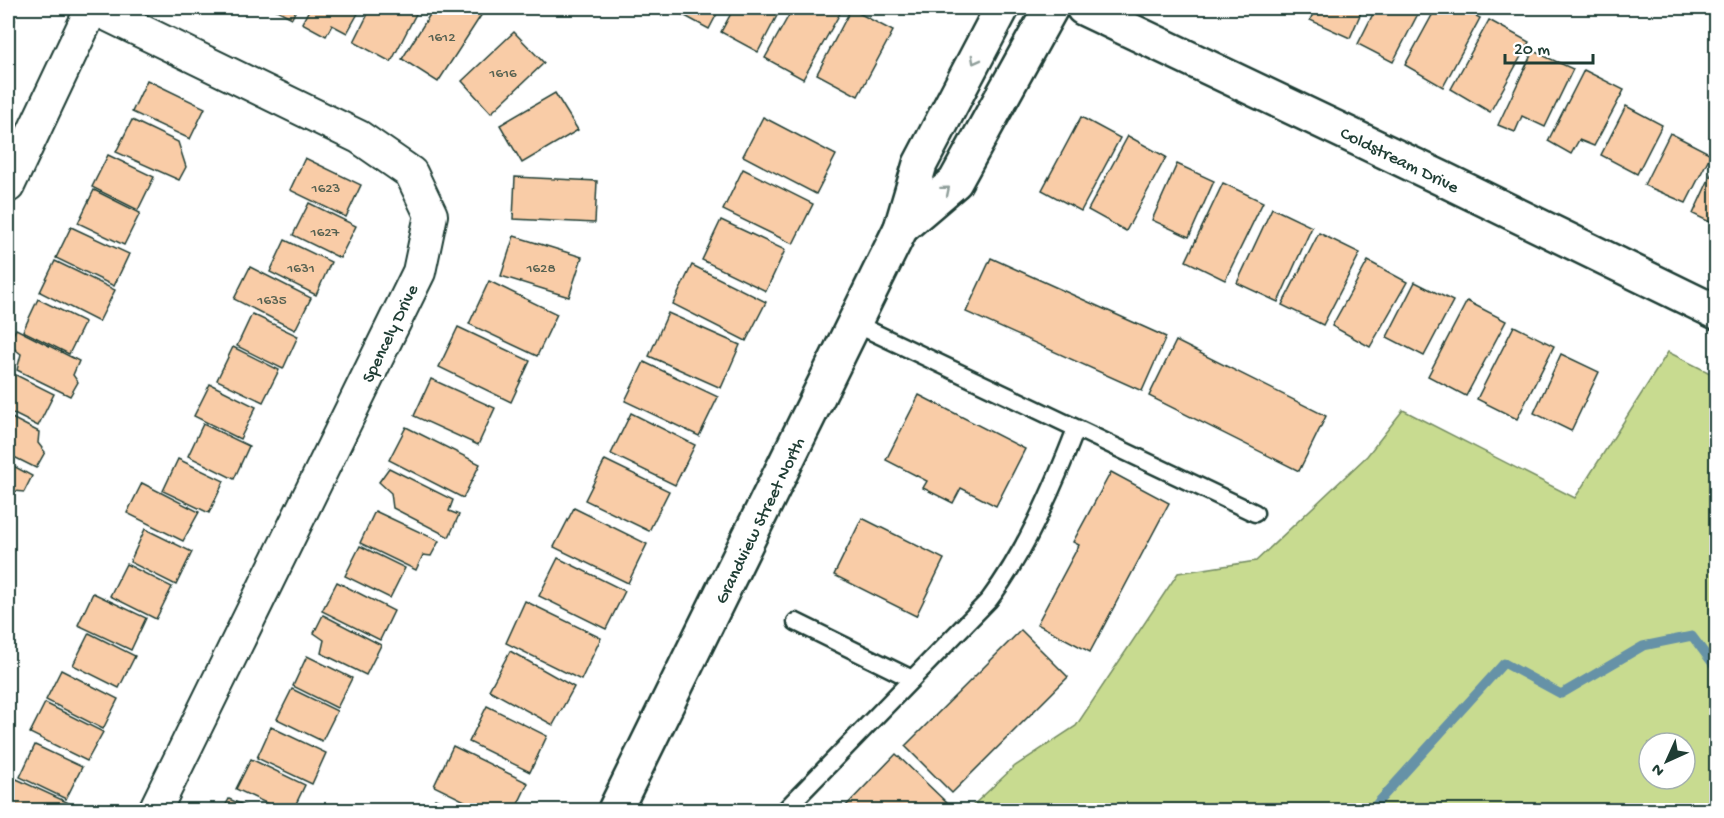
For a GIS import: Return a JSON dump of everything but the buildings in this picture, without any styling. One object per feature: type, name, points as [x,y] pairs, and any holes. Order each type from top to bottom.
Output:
[{"type":"street","points":[[8,186],[93,8]]},
{"type":"street","name":"Spencely Drive","points":[[93,8],[359,137],[411,173],[431,214],[419,272],[155,810]]},
{"type":"street","name":"Grandview Street North","points":[[615,810],[856,324],[901,228],[920,164],[1002,8]]},
{"type":"street","name":"Grandview Street North","points":[[901,228],[955,182],[1051,8]]},
{"type":"street","name":"Coldstream Drive","points":[[1083,8],[1716,312]]},
{"type":"lane","points":[[856,324],[1255,513]]},
{"type":"lane","points":[[785,810],[989,600],[1009,574],[1062,466],[1076,429]]},
{"type":"lane","points":[[796,622],[912,679]]},
{"type":"green space","points":[[1668,352],[1716,376],[1716,810],[968,810],[1015,766],[1076,726],[1178,573],[1256,561],[1367,456],[1403,410],[1575,498]]},
{"type":"waterway","points":[[1371,810],[1504,663],[1561,694],[1643,646],[1692,636],[1713,664],[1716,664]]}]
